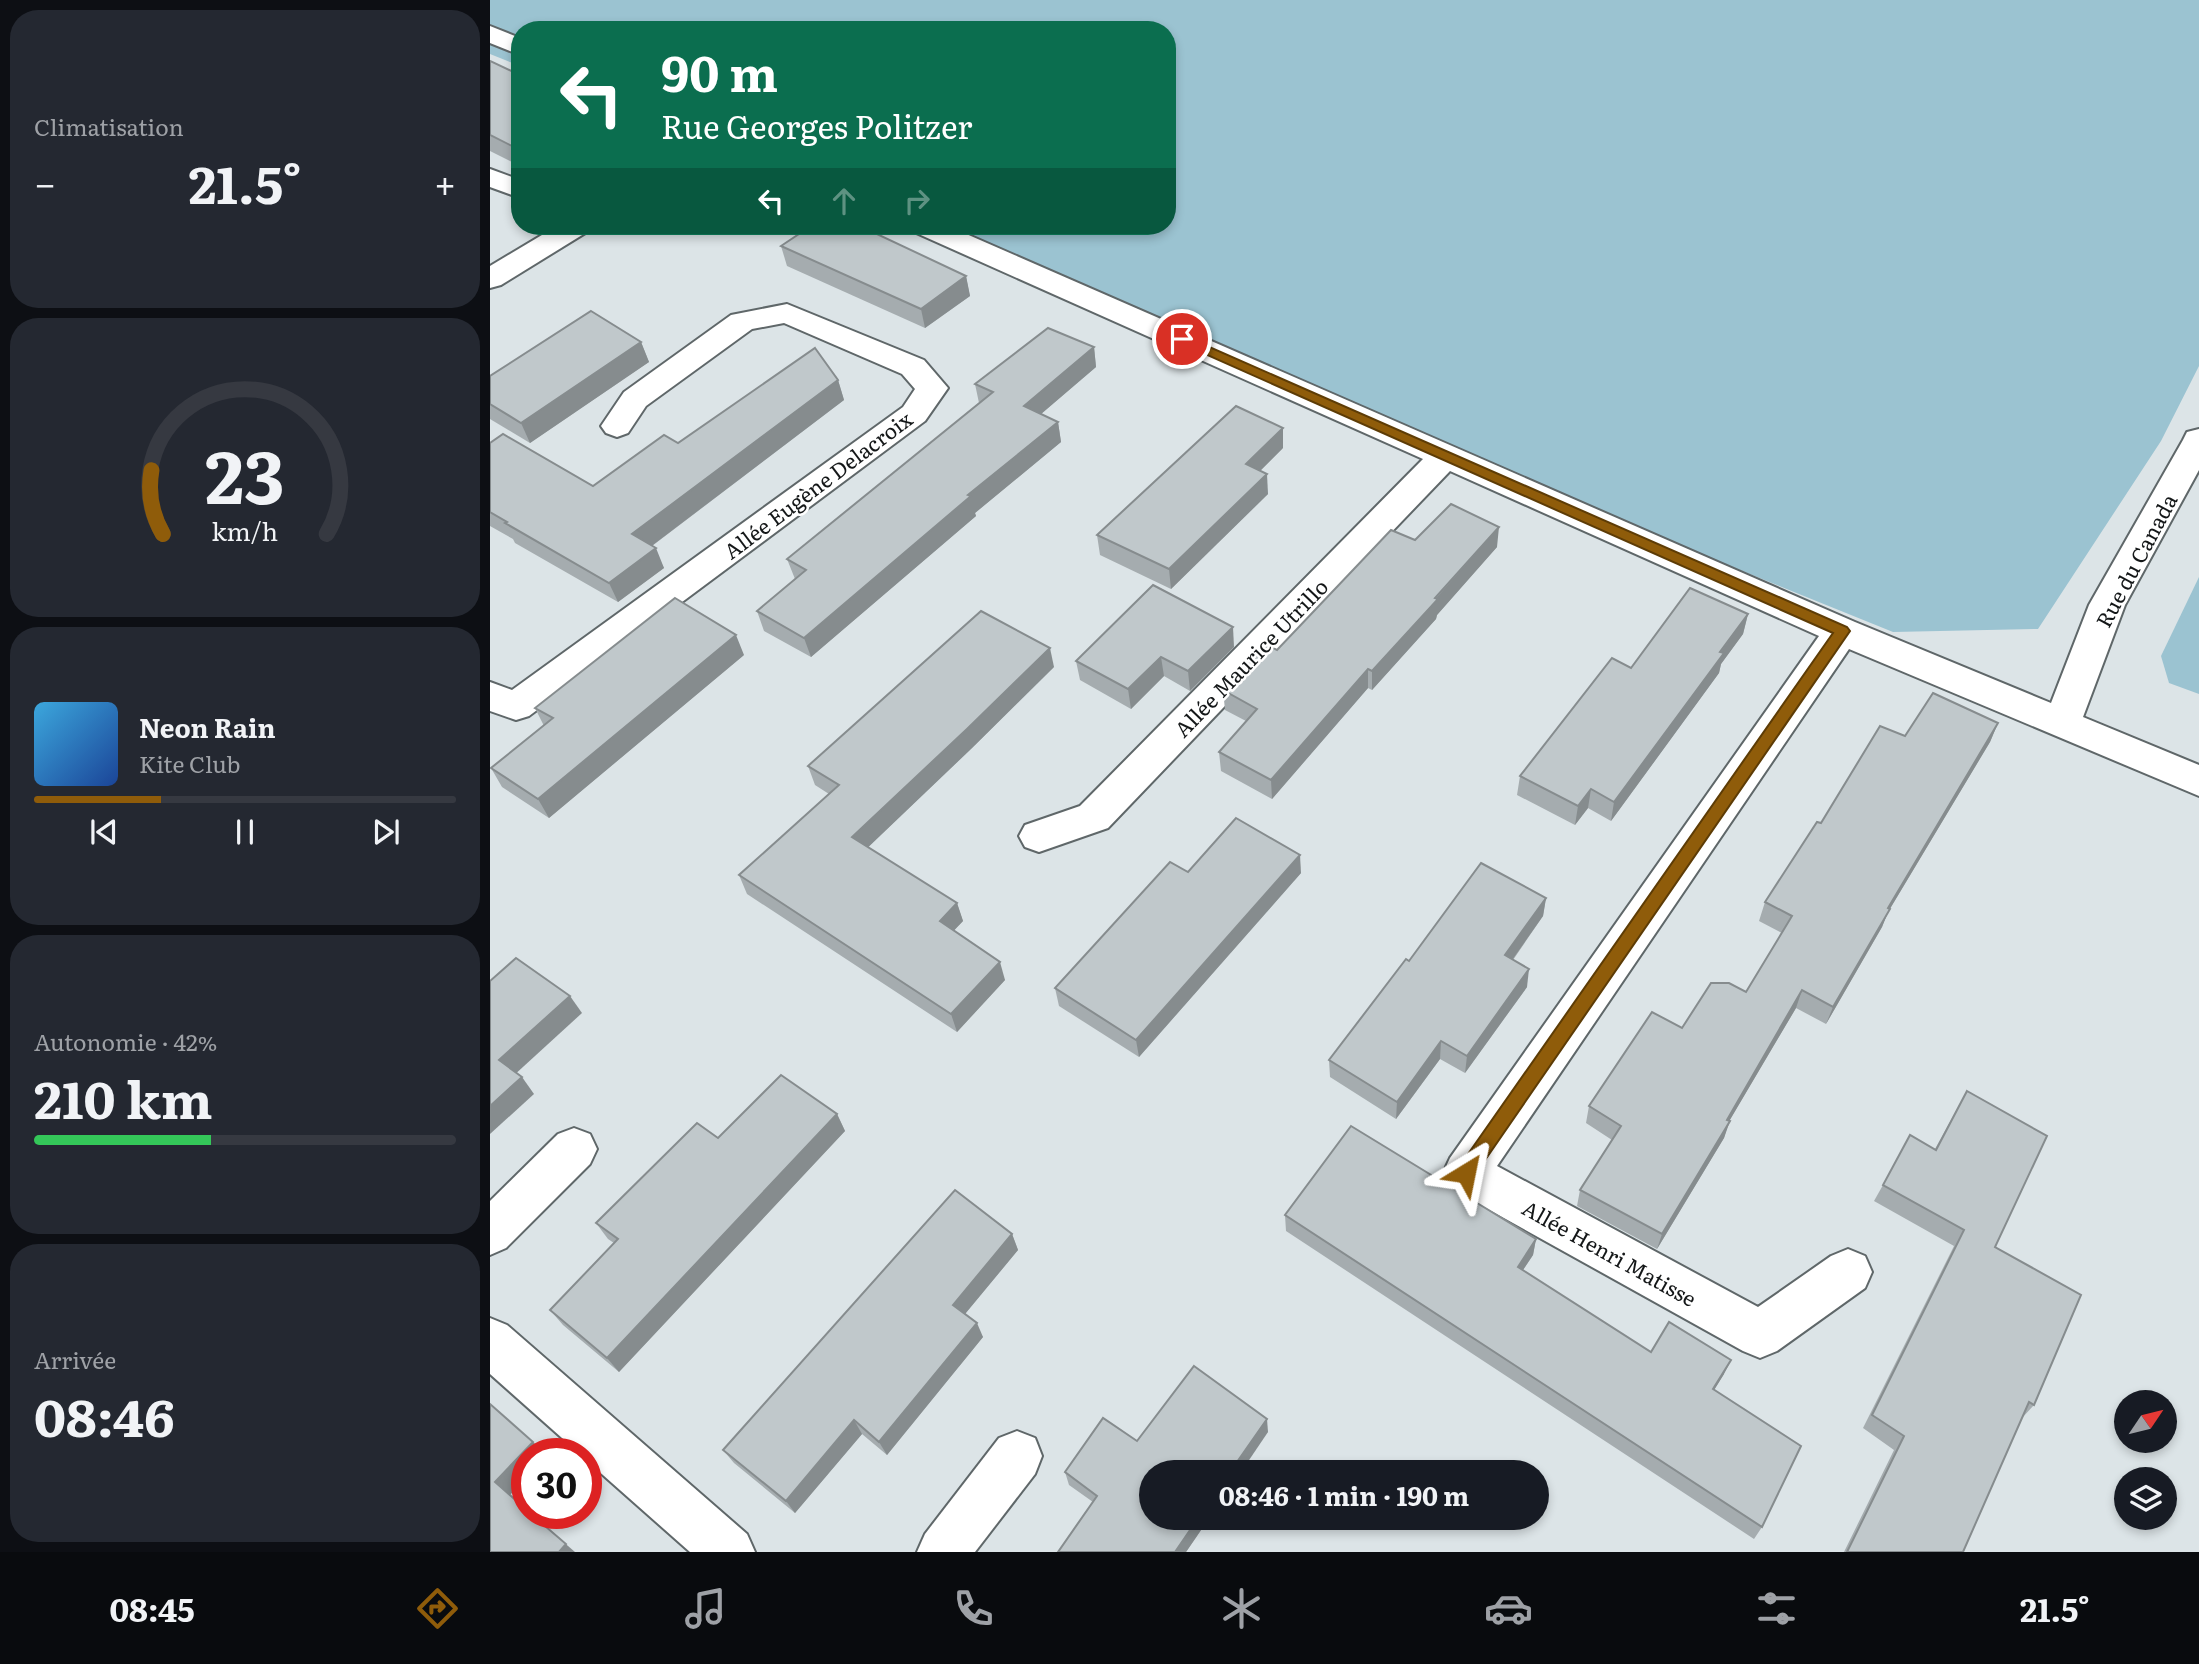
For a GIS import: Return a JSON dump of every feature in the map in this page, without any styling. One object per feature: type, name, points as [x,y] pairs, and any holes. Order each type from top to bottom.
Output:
[{"type":"street","points":[[490,34],[511,43]]},
{"type":"street","points":[[490,177],[511,186]]},
{"type":"street","points":[[490,279],[562,235]]},
{"type":"street","points":[[945,235],[1842,631],[2199,781]]},
{"type":"street","name":"Allée Eugène Delacroix","points":[[490,696],[516,706],[914,414],[932,388],[913,367],[787,313],[742,322],[635,399],[617,426]]},
{"type":"street","name":"Rue du Canada","points":[[2062,723],[2107,605],[2199,440]]},
{"type":"street","name":"Allée Maurice Utrillo","points":[[1039,836],[1094,817],[1446,456]]},
{"type":"street","name":"Allée Henri Matisse","points":[[1842,631],[1466,1173],[1760,1334],[1847,1272]]},
{"type":"street","points":[[490,1233],[573,1149]]},
{"type":"street","points":[[490,1342],[729,1552]]},
{"type":"street","points":[[943,1552],[1017,1456]]},
{"type":"shaded area","points":[[490,0],[2199,0],[2199,366],[2161,441],[2038,629],[1893,632],[1330,404],[925,235],[1176,235],[1176,21],[511,21],[511,62],[490,54]]},
{"type":"shaded area","points":[[2199,577],[2199,694],[2169,683],[2161,656]]},
{"type":"building","points":[[490,61],[511,71],[511,146],[490,135]]},
{"type":"building","points":[[798,235],[879,235],[966,276],[921,309],[781,246]]},
{"type":"building","points":[[591,311],[641,342],[521,423],[490,404],[490,376]]},
{"type":"building","points":[[1048,328],[1094,347],[1024,406],[1058,422],[968,495],[971,496],[804,638],[757,611],[806,570],[787,559],[993,392],[975,384]]},
{"type":"building","points":[[815,348],[838,380],[632,534],[656,548],[609,583],[490,512],[490,443],[503,434],[593,486],[664,435],[678,443]]},
{"type":"building","points":[[1236,406],[1283,428],[1246,464],[1267,474],[1169,569],[1097,535]]},
{"type":"building","points":[[1451,504],[1499,527],[1435,598],[1438,599],[1372,671],[1368,669],[1271,780],[1219,752],[1257,709],[1223,690],[1267,645],[1277,650],[1391,530],[1415,540]]},
{"type":"building","points":[[1153,585],[1233,627],[1188,671],[1161,657],[1128,689],[1076,661]]},
{"type":"building","points":[[1690,588],[1748,614],[1720,652],[1724,653],[1614,802],[1591,789],[1578,806],[1520,776],[1612,658],[1631,668]]},
{"type":"building","points":[[675,598],[736,635],[538,799],[491,768],[553,718],[535,708]]},
{"type":"building","points":[[981,611],[1050,648],[852,837],[957,903],[940,921],[1000,962],[951,1014],[739,875],[839,785],[808,766]]},
{"type":"building","points":[[1933,693],[1998,723],[1888,908],[1890,909],[1833,1007],[1802,990],[1727,1120],[1730,1121],[1662,1234],[1580,1190],[1621,1126],[1589,1106],[1652,1012],[1682,1028],[1711,983],[1729,983],[1746,992],[1792,916],[1765,902],[1817,822],[1821,823],[1880,726],[1905,736]]},
{"type":"building","points":[[1236,818],[1300,855],[1136,1040],[1055,988],[1170,862],[1188,872]]},
{"type":"building","points":[[1481,863],[1546,898],[1505,955],[1529,969],[1467,1056],[1441,1041],[1397,1102],[1329,1060],[1406,959],[1409,961]]},
{"type":"building","points":[[516,958],[570,996],[499,1060],[522,1077],[490,1106],[490,981]]},
{"type":"building","points":[[781,1075],[837,1114],[607,1358],[550,1310],[618,1239],[596,1223],[697,1123],[718,1138]]},
{"type":"building","points":[[1967,1091],[2047,1136],[1995,1247],[2081,1295],[2034,1405],[2029,1402],[1963,1552],[1847,1552],[1904,1436],[1872,1415],[1964,1230],[1883,1185],[1910,1135],[1936,1150]]},
{"type":"building","points":[[1351,1126],[1536,1239],[1518,1267],[1651,1352],[1669,1322],[1731,1360],[1713,1389],[1801,1446],[1762,1527],[1285,1215]]},
{"type":"building","points":[[955,1190],[1012,1234],[953,1305],[977,1323],[879,1442],[854,1420],[786,1501],[723,1450]]},
{"type":"building","points":[[1194,1366],[1267,1419],[1238,1460],[1139,1460],[1139,1530],[1190,1530],[1175,1552],[1058,1552],[1097,1496],[1065,1472],[1103,1418],[1137,1441]]},
{"type":"building","points":[[490,1404],[528,1438],[511,1438],[511,1465],[495,1482],[511,1496],[511,1529],[548,1529],[566,1544],[559,1552],[490,1552]]},
{"type":"route","points":[[1182,339],[1842,631],[1466,1173]]}]
